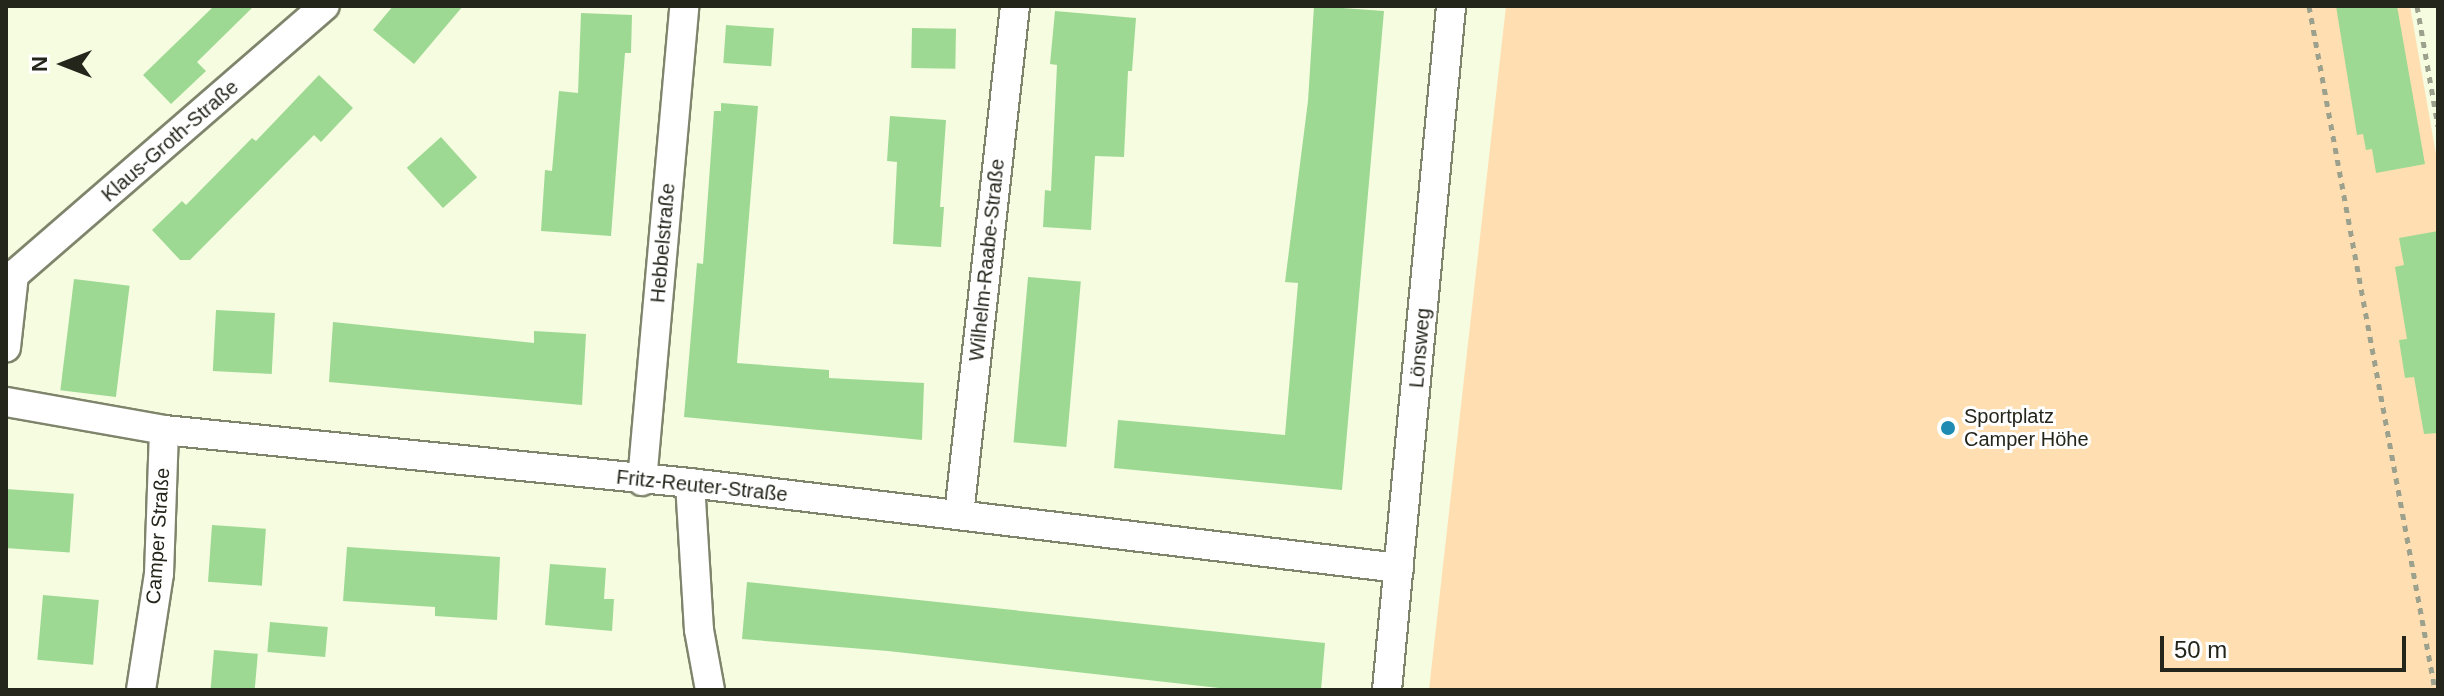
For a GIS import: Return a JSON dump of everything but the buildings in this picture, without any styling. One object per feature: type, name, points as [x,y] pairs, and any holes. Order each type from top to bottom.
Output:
[{"type":"street","name":"Klaus-Groth-Straße","points":[[10,275],[325,6]]},
{"type":"street","name":"Hebbelstraße","points":[[642,481],[684,6]]},
{"type":"street","name":"Wilhelm-Raabe-Straße","points":[[959,515],[1015,6]]},
{"type":"street","name":"Lönsweg","points":[[1387,690],[1451,6]]},
{"type":"street","points":[[6,348],[10,275]]},
{"type":"street","name":"Fritz-Reuter-Straße","points":[[6,402],[164,430],[642,481],[690,483],[1399,568]]},
{"type":"street","name":"Camper Straße","points":[[141,690],[159,574],[164,430]]},
{"type":"street","points":[[690,483],[699,630],[710,690]]},
{"type":"path","points":[[2309,6],[2435,690]]},
{"type":"path","points":[[2417,6],[2435,92],[2438,126]]},
{"type":"shaded area","name":"Sportplatz Camper Höhe","points":[[1506,6],[2410,6],[2438,166],[2438,690],[1429,690]]},
{"type":"place","name":"Sportplatz Camper Höhe","points":[[1948,428]]}]
